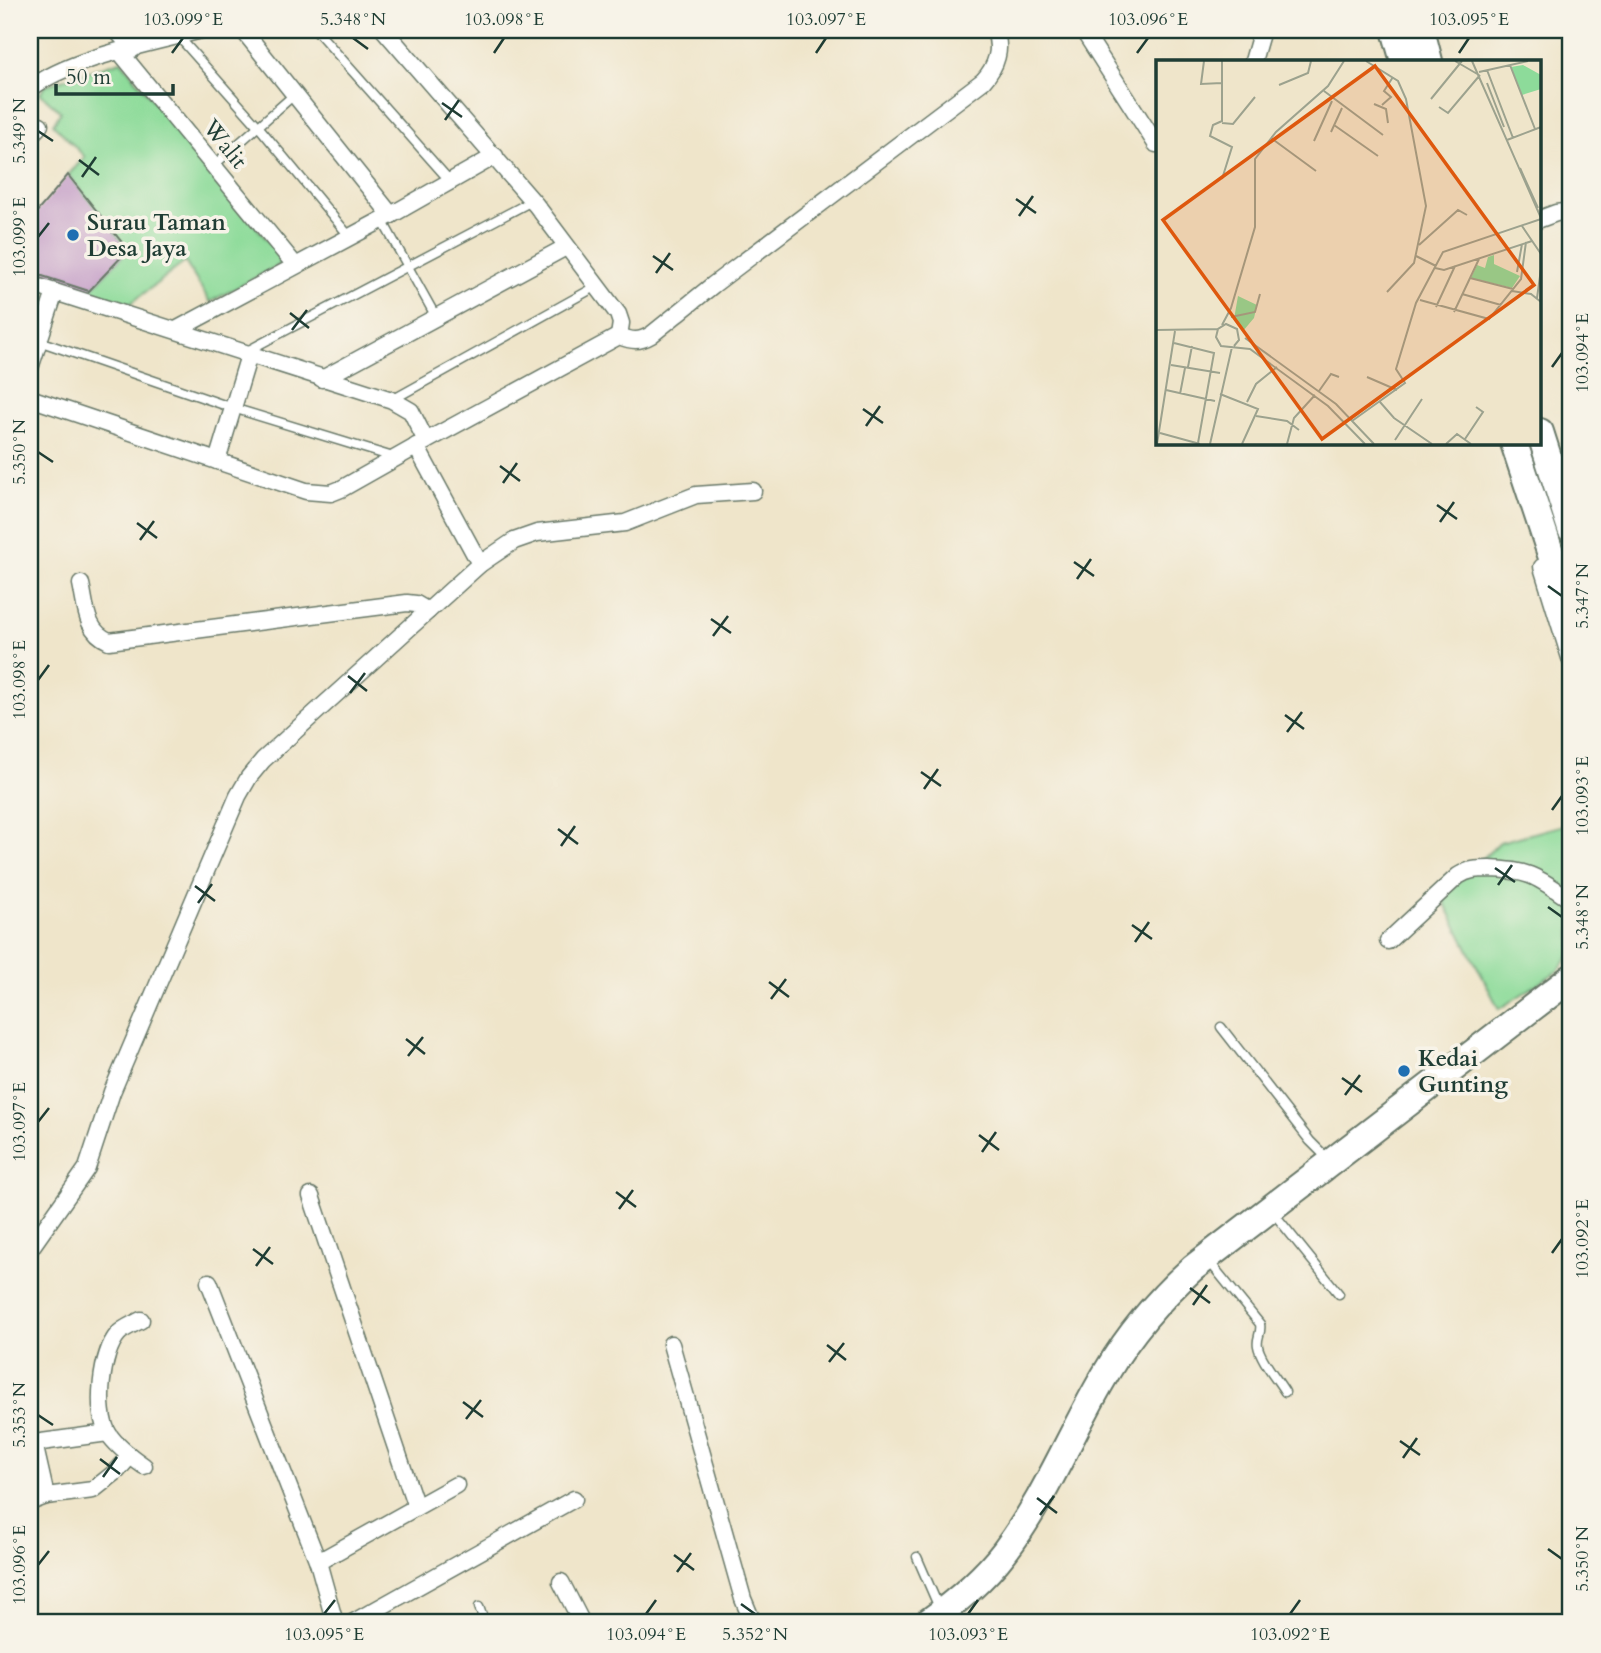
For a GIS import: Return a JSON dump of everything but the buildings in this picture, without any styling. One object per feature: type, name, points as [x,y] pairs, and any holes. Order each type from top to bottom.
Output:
[{"type":"main road","points":[[1395,30],[1404,60]]},
{"type":"main road","points":[[1420,30],[1429,60]]},
{"type":"main road","points":[[1542,438],[1570,521]]},
{"type":"main road","points":[[1514,444],[1571,615]]},
{"type":"main road","points":[[934,1618],[969,1591],[1006,1550],[1035,1504],[1108,1369],[1154,1305],[1206,1258],[1571,978]]},
{"type":"street","name":"Walit","points":[[116,30],[126,50],[214,166],[295,265]]},
{"type":"street","points":[[30,89],[51,74],[201,30]]},
{"type":"street","points":[[243,30],[295,94],[387,217]]},
{"type":"street","points":[[384,30],[532,201],[618,314],[621,323],[619,336]]},
{"type":"street","points":[[30,398],[306,491],[320,493],[341,489],[619,336],[632,341],[651,335],[983,81],[997,58],[998,37],[994,30]]},
{"type":"street","points":[[1083,30],[1156,144]]},
{"type":"street","points":[[1253,60],[1262,30]]},
{"type":"street","points":[[1384,30],[1391,60]]},
{"type":"street","points":[[176,331],[495,156]]},
{"type":"street","points":[[1542,218],[1571,211]]},
{"type":"street","points":[[322,379],[566,247]]},
{"type":"street","points":[[30,284],[392,400],[411,411],[421,444],[480,564]]},
{"type":"street","points":[[30,369],[34,339],[54,292]]},
{"type":"street","points":[[217,461],[246,354]]},
{"type":"street","points":[[1502,444],[1571,662]]},
{"type":"street","points":[[30,1249],[87,1168],[112,1092],[238,796],[263,760],[480,564],[514,541],[537,533],[625,523],[696,495],[753,491]]},
{"type":"street","points":[[81,584],[90,626],[95,633],[109,641],[407,603],[416,604],[428,611]]},
{"type":"street","points":[[1388,941],[1466,870],[1520,870],[1571,900]]},
{"type":"street","points":[[311,1196],[416,1507]]},
{"type":"street","points":[[209,1282],[318,1562],[335,1623]]},
{"type":"street","points":[[141,1320],[118,1333],[103,1370],[102,1406],[108,1433],[144,1466]]},
{"type":"street","points":[[671,1344],[743,1599],[753,1623]]},
{"type":"street","points":[[46,1496],[32,1442],[108,1433]]},
{"type":"street","points":[[30,1502],[46,1496],[93,1490],[117,1471],[130,1456]]},
{"type":"street","points":[[318,1562],[456,1485]]},
{"type":"street","points":[[352,1623],[574,1499]]},
{"type":"street","points":[[561,1582],[582,1623]]},
{"type":"lane","points":[[316,30],[450,181]]},
{"type":"lane","points":[[179,36],[258,126],[349,237]]},
{"type":"lane","points":[[214,166],[295,94]]},
{"type":"lane","points":[[246,354],[532,201]]},
{"type":"lane","points":[[387,217],[408,265],[436,317]]},
{"type":"lane","points":[[392,400],[597,286]]},
{"type":"lane","points":[[34,339],[233,408],[396,458]]},
{"type":"lane","points":[[1221,1027],[1310,1141],[1332,1162]]},
{"type":"lane","points":[[1270,1209],[1339,1294]]},
{"type":"lane","points":[[1206,1258],[1260,1324],[1262,1331],[1258,1349],[1285,1392]]},
{"type":"lane","points":[[917,1558],[934,1618]]},
{"type":"lane","points":[[480,1608],[485,1623]]},
{"type":"green space","points":[[121,61],[285,262],[210,302],[185,262],[130,304],[89,291],[128,250],[68,175],[85,157],[53,124],[61,112],[40,93],[46,85]]},
{"type":"green space","points":[[1571,823],[1571,954],[1559,970],[1499,1009],[1442,898],[1500,842]]},
{"type":"place","name":"Surau Taman Desa Jaya","points":[[73,235]]},
{"type":"place","name":"Kedai Gunting","points":[[1404,1071]]}]
